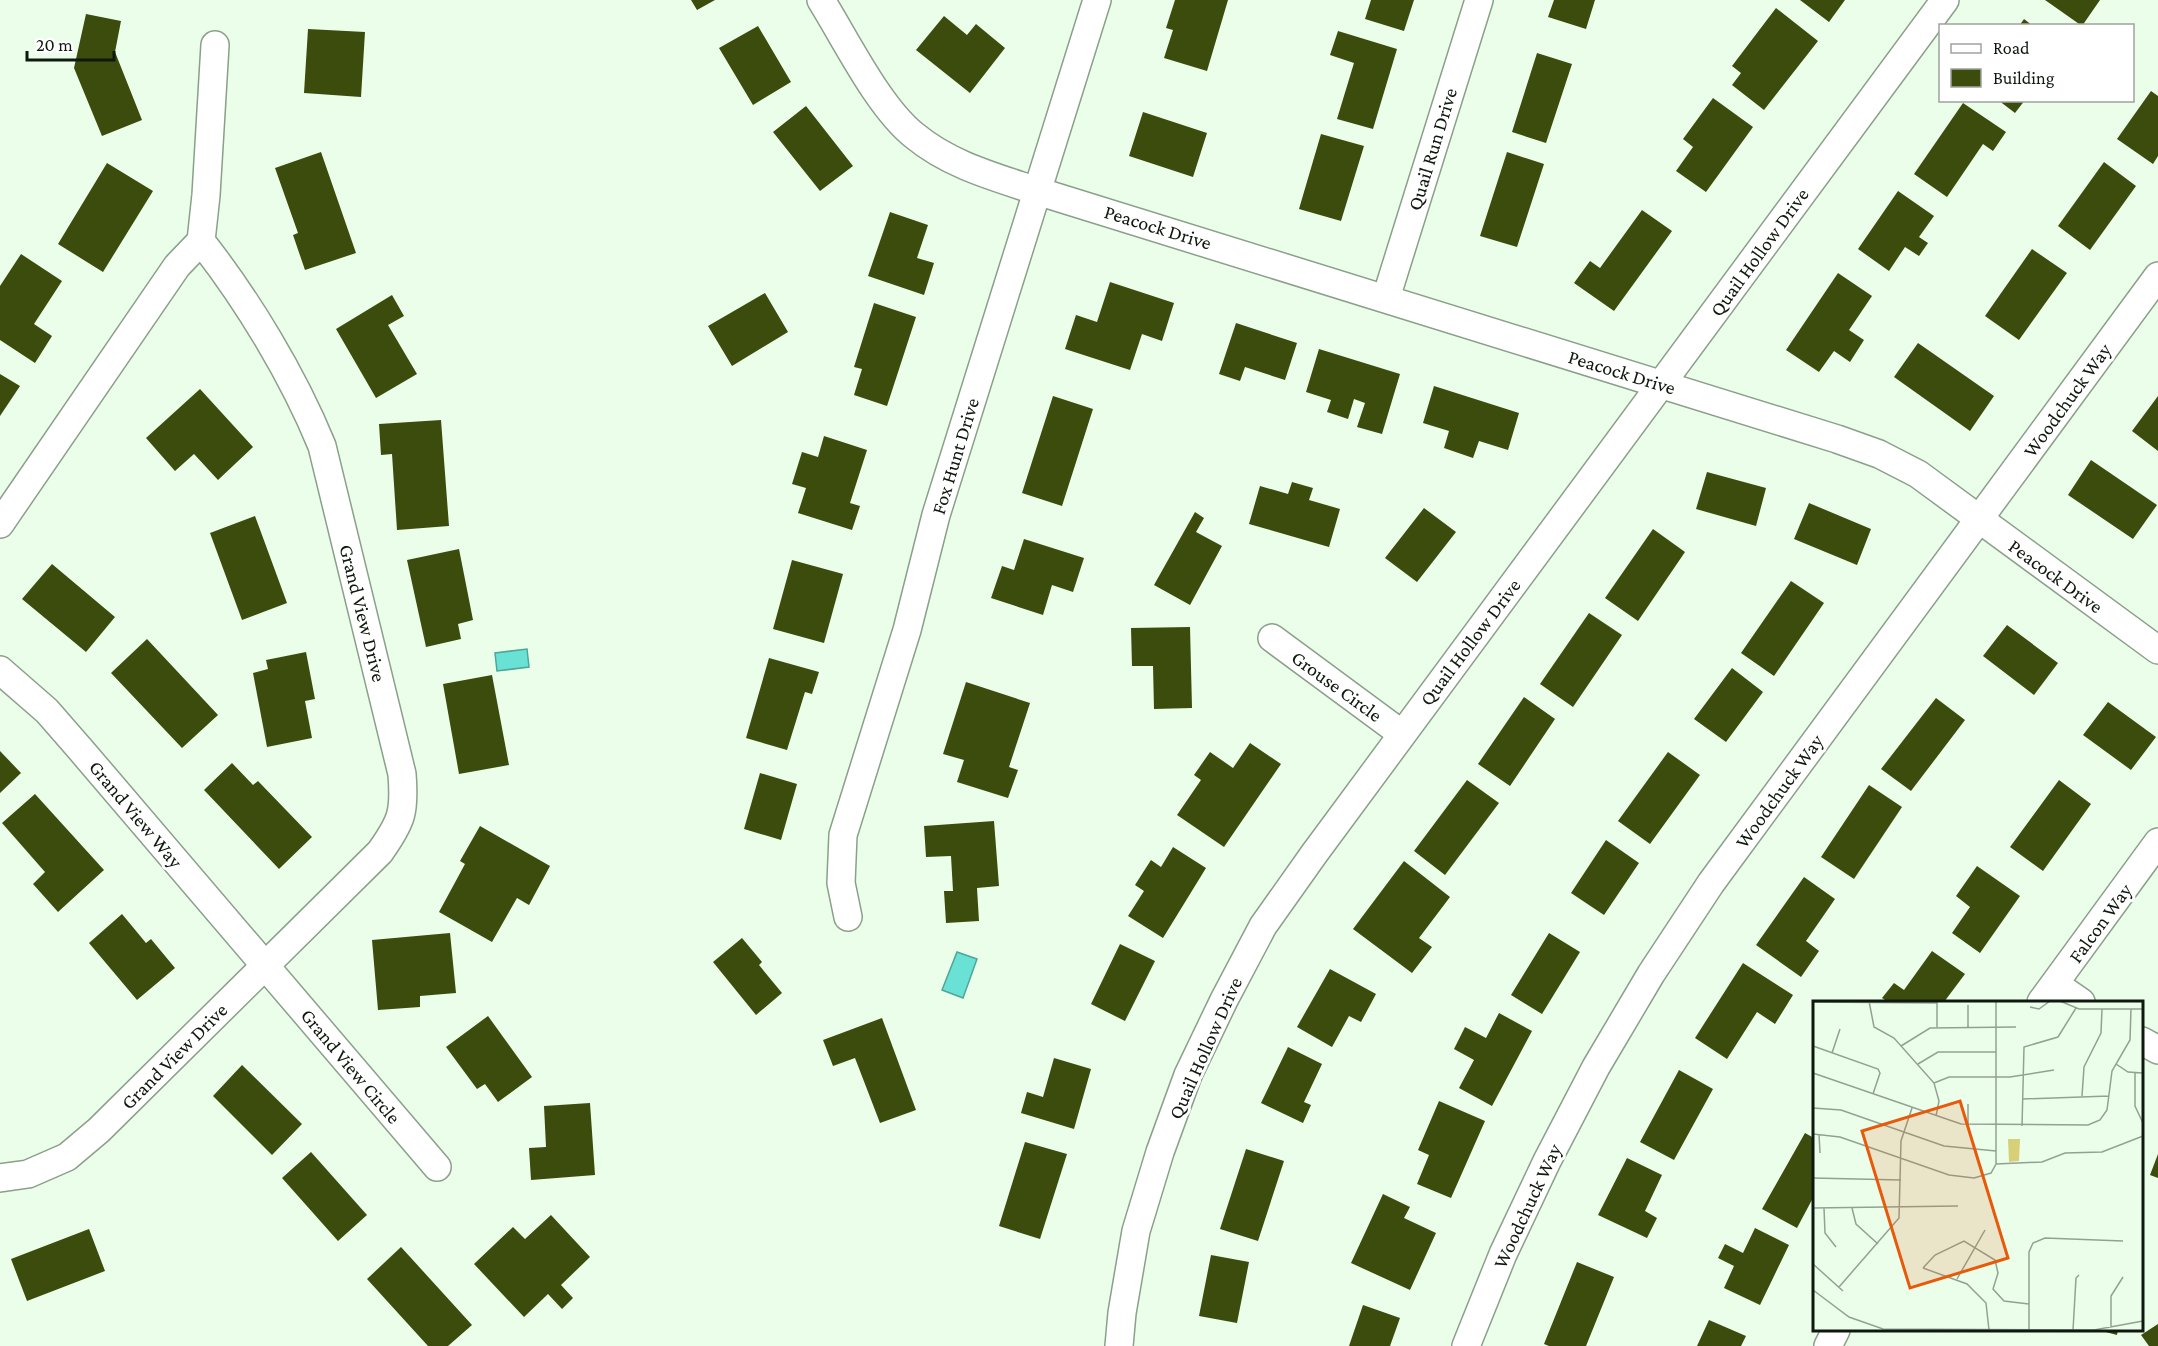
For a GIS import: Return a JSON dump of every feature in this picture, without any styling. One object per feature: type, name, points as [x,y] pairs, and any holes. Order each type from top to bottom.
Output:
[{"type":"street","name":"Peacock Drive","points":[[821,0],[894,116],[914,136],[964,165],[1037,190],[1879,454],[1918,474],[2158,650]]},
{"type":"street","name":"Fox Hunt Drive","points":[[848,917],[841,883],[843,836],[907,630],[936,515],[1097,0]]},
{"type":"street","name":"Quail Run Drive","points":[[1386,298],[1479,0]]},
{"type":"street","name":"Quail Hollow Drive","points":[[1119,1346],[1136,1231],[1160,1152],[1188,1075],[1263,926],[1402,734],[1945,0]]},
{"type":"street","points":[[0,524],[177,266],[201,241],[215,45]]},
{"type":"street","name":"Grand View Drive","points":[[0,1178],[28,1174],[67,1156],[99,1130],[380,852],[397,828],[405,801],[399,763],[321,446],[305,405],[237,289],[201,241]]},
{"type":"street","name":"Woodchuck Way","points":[[1466,1346],[1503,1254],[1547,1161],[1596,1067],[1651,974],[1712,883],[2158,276]]},
{"type":"street","name":"Grouse Circle","points":[[1272,638],[1402,734]]},
{"type":"street","name":"Grand View Way","points":[[0,670],[47,711],[265,965]]},
{"type":"street","name":"Falcon Way","points":[[2048,993],[2158,842]]},
{"type":"street","name":"Grand View Circle","points":[[265,965],[437,1167]]},
{"type":"street","points":[[2048,993],[2077,1001]]},
{"type":"street","points":[[2143,1042],[2158,1050]]},
{"type":"street","points":[[1828,1346],[1835,1331]]},
{"type":"water","points":[[527,649],[529,667],[497,671],[495,653]]},
{"type":"water","points":[[957,952],[977,959],[963,998],[942,990]]},
{"type":"building","points":[[691,0],[715,0],[697,10]]},
{"type":"building","points":[[1175,0],[1228,0],[1207,71],[1164,58],[1173,30],[1166,28]]},
{"type":"building","points":[[1371,0],[1414,0],[1404,31],[1365,19]]},
{"type":"building","points":[[1554,0],[1595,0],[1586,29],[1548,17]]},
{"type":"building","points":[[1800,0],[1845,0],[1829,22]]},
{"type":"building","points":[[2045,0],[2100,0],[2083,24],[2079,24]]},
{"type":"building","points":[[1776,8],[1818,41],[1764,110],[1732,85],[1741,73],[1732,66]]},
{"type":"building","points":[[86,14],[121,21],[115,52],[142,120],[102,136],[74,68]]},
{"type":"building","points":[[944,16],[967,35],[976,24],[1005,48],[970,93],[916,50]]},
{"type":"building","points":[[2024,19],[2030,24],[2020,24]]},
{"type":"building","points":[[758,26],[791,82],[753,105],[719,48]]},
{"type":"building","points":[[308,29],[365,32],[361,97],[304,93]]},
{"type":"building","points":[[1338,31],[1397,49],[1373,129],[1337,119],[1354,63],[1330,55]]},
{"type":"building","points":[[1537,53],[1572,64],[1546,143],[1512,132]]},
{"type":"building","points":[[2151,91],[2158,96],[2158,156],[2153,164],[2117,139]]},
{"type":"building","points":[[1713,98],[1753,127],[1706,192],[1676,171],[1693,147],[1683,139]]},
{"type":"building","points":[[2001,102],[2023,102],[2015,113]]},
{"type":"building","points":[[1963,103],[2006,132],[1993,151],[1983,144],[1947,197],[1914,174]]},
{"type":"building","points":[[806,106],[853,166],[820,191],[773,132]]},
{"type":"building","points":[[1143,112],[1207,133],[1193,177],[1129,156]]},
{"type":"building","points":[[1321,134],[1364,146],[1341,221],[1299,209]]},
{"type":"building","points":[[321,152],[356,253],[305,270],[293,235],[298,233],[275,168]]},
{"type":"building","points":[[1507,152],[1544,164],[1517,247],[1480,236]]},
{"type":"building","points":[[2104,162],[2136,186],[2090,250],[2058,226]]},
{"type":"building","points":[[107,163],[153,191],[103,272],[58,244]]},
{"type":"building","points":[[1898,191],[1934,216],[1919,237],[1928,243],[1919,256],[1905,247],[1889,271],[1858,249]]},
{"type":"building","points":[[1642,210],[1672,231],[1614,311],[1574,283],[1590,261],[1600,268]]},
{"type":"building","points":[[890,212],[928,225],[917,258],[934,263],[924,295],[868,276]]},
{"type":"building","points":[[2032,249],[2067,273],[2019,340],[1985,316]]},
{"type":"building","points":[[21,254],[62,281],[34,324],[52,336],[35,363],[0,340],[0,286]]},
{"type":"building","points":[[1838,273],[1872,296],[1849,330],[1864,340],[1850,362],[1834,351],[1819,372],[1786,350]]},
{"type":"building","points":[[1110,282],[1174,303],[1162,341],[1142,334],[1130,370],[1065,349],[1076,315],[1097,322]]},
{"type":"building","points":[[765,293],[788,332],[732,366],[708,326]]},
{"type":"building","points":[[392,295],[404,316],[388,325],[417,374],[376,398],[336,329]]},
{"type":"building","points":[[874,303],[916,317],[887,406],[854,395],[862,369],[854,367]]},
{"type":"building","points":[[1236,323],[1297,343],[1285,380],[1245,367],[1240,381],[1219,374]]},
{"type":"building","points":[[1918,343],[1994,396],[1970,431],[1894,377]]},
{"type":"building","points":[[1319,349],[1400,374],[1382,434],[1357,427],[1365,403],[1354,399],[1348,419],[1327,412],[1331,400],[1306,392]]},
{"type":"building","points":[[0,374],[20,386],[0,416]]},
{"type":"building","points":[[1434,386],[1519,413],[1508,450],[1479,441],[1473,458],[1444,448],[1449,431],[1423,423]]},
{"type":"building","points":[[200,389],[253,447],[218,480],[194,454],[175,471],[146,438]]},
{"type":"building","points":[[1053,396],[1093,409],[1062,506],[1022,493]]},
{"type":"building","points":[[2158,396],[2158,451],[2132,431]]},
{"type":"building","points":[[441,420],[449,526],[397,530],[392,454],[381,455],[379,424]]},
{"type":"building","points":[[824,436],[867,450],[850,503],[860,506],[852,530],[798,513],[806,488],[792,484],[802,452],[818,457]]},
{"type":"building","points":[[2091,460],[2157,505],[2133,539],[2068,495]]},
{"type":"building","points":[[1707,472],[1766,488],[1756,526],[1696,509]]},
{"type":"building","points":[[1292,482],[1313,488],[1309,500],[1340,509],[1329,547],[1249,524],[1260,486],[1288,494]]},
{"type":"building","points":[[1809,503],[1871,529],[1857,565],[1794,539]]},
{"type":"building","points":[[1424,508],[1456,532],[1417,582],[1385,558]]},
{"type":"building","points":[[1195,512],[1204,518],[1196,532],[1222,546],[1190,605],[1154,585]]},
{"type":"building","points":[[255,516],[287,603],[242,620],[210,533]]},
{"type":"building","points":[[1653,529],[1685,552],[1638,621],[1605,598]]},
{"type":"building","points":[[1024,539],[1084,558],[1073,592],[1052,585],[1043,615],[991,598],[1002,566],[1014,570]]},
{"type":"building","points":[[459,549],[473,620],[458,624],[461,639],[426,647],[407,560]]},
{"type":"building","points":[[792,560],[843,574],[824,643],[773,629]]},
{"type":"building","points":[[52,564],[115,617],[86,652],[22,599]]},
{"type":"building","points":[[1791,581],[1824,603],[1774,676],[1741,653]]},
{"type":"building","points":[[1589,613],[1622,635],[1573,707],[1540,684]]},
{"type":"building","points":[[2007,625],[2058,663],[2034,695],[1983,656]]},
{"type":"building","points":[[1190,627],[1192,708],[1154,709],[1153,666],[1132,666],[1131,628]]},
{"type":"building","points":[[147,639],[218,715],[182,748],[111,673]]},
{"type":"building","points":[[306,652],[315,699],[305,701],[312,738],[267,747],[253,673],[268,669],[266,660]]},
{"type":"building","points":[[769,658],[819,672],[812,694],[805,692],[787,750],[746,738]]},
{"type":"building","points":[[1732,668],[1763,692],[1726,742],[1694,719]]},
{"type":"building","points":[[492,675],[509,765],[459,774],[443,684]]},
{"type":"building","points":[[966,682],[1030,703],[1009,767],[1018,770],[1008,798],[957,782],[964,760],[943,754]]},
{"type":"building","points":[[1524,697],[1555,719],[1510,786],[1478,764]]},
{"type":"building","points":[[1936,698],[1965,720],[1911,791],[1881,769]]},
{"type":"building","points":[[2108,702],[2156,737],[2131,770],[2083,735]]},
{"type":"building","points":[[1250,743],[1281,764],[1224,847],[1177,815],[1201,780],[1194,775],[1210,752],[1233,768]]},
{"type":"building","points":[[0,751],[21,773],[0,793]]},
{"type":"building","points":[[1668,752],[1700,775],[1650,844],[1618,821]]},
{"type":"building","points":[[232,763],[253,785],[258,781],[312,837],[279,869],[204,790]]},
{"type":"building","points":[[760,773],[797,784],[781,840],[744,829]]},
{"type":"building","points":[[1467,780],[1499,803],[1445,875],[1414,851]]},
{"type":"building","points":[[2059,780],[2091,804],[2043,871],[2010,847]]},
{"type":"building","points":[[1869,785],[1902,807],[1854,879],[1821,857]]},
{"type":"building","points":[[35,794],[104,870],[58,912],[33,884],[45,872],[2,823]]},
{"type":"building","points":[[994,821],[999,886],[977,888],[979,921],[946,923],[944,891],[953,891],[951,856],[926,857],[924,826]]},
{"type":"building","points":[[480,826],[550,866],[529,905],[517,898],[492,942],[439,912],[465,864],[460,861]]},
{"type":"building","points":[[1606,840],[1639,863],[1604,915],[1571,893]]},
{"type":"building","points":[[1173,847],[1206,868],[1163,938],[1128,916],[1144,891],[1135,885],[1151,860],[1161,867]]},
{"type":"building","points":[[1404,861],[1450,897],[1419,938],[1432,947],[1412,973],[1353,929]]},
{"type":"building","points":[[1977,866],[2020,896],[1980,953],[1952,933],[1970,907],[1956,896]]},
{"type":"building","points":[[1804,877],[1835,899],[1806,941],[1819,951],[1801,977],[1756,945]]},
{"type":"building","points":[[122,914],[146,943],[151,939],[175,968],[137,1000],[89,943]]},
{"type":"building","points":[[450,933],[456,993],[420,996],[420,1007],[378,1010],[372,940]]},
{"type":"building","points":[[1549,933],[1580,952],[1542,1014],[1511,995]]},
{"type":"building","points":[[742,938],[762,962],[759,965],[782,993],[756,1015],[713,962]]},
{"type":"building","points":[[1120,944],[1155,961],[1125,1021],[1091,1004]]},
{"type":"building","points":[[1932,951],[1965,974],[1945,1001],[1886,1001],[1882,998],[1894,983],[1904,990]]},
{"type":"building","points":[[1743,963],[1793,995],[1775,1024],[1757,1012],[1727,1059],[1695,1038]]},
{"type":"building","points":[[1330,969],[1376,994],[1361,1022],[1349,1016],[1332,1047],[1297,1027]]},
{"type":"building","points":[[1499,1013],[1532,1031],[1492,1106],[1459,1088],[1474,1060],[1454,1049],[1465,1027],[1486,1038]]},
{"type":"building","points":[[488,1016],[532,1077],[498,1102],[485,1084],[477,1089],[446,1047]]},
{"type":"building","points":[[882,1018],[916,1110],[880,1123],[855,1058],[833,1066],[823,1040]]},
{"type":"building","points":[[1288,1047],[1322,1064],[1304,1102],[1311,1105],[1303,1123],[1261,1103]]},
{"type":"building","points":[[1054,1058],[1091,1069],[1074,1129],[1021,1113],[1027,1092],[1043,1097]]},
{"type":"building","points":[[242,1065],[302,1124],[272,1155],[213,1096]]},
{"type":"building","points":[[1679,1070],[1713,1089],[1674,1160],[1640,1142]]},
{"type":"building","points":[[1439,1101],[1485,1121],[1451,1198],[1417,1184],[1429,1155],[1418,1150]]},
{"type":"building","points":[[590,1103],[595,1175],[531,1180],[529,1148],[546,1147],[544,1106]]},
{"type":"building","points":[[1805,1133],[1813,1137],[1813,1198],[1797,1228],[1762,1209]]},
{"type":"building","points":[[1025,1142],[1067,1154],[1040,1239],[999,1226]]},
{"type":"building","points":[[1246,1149],[1284,1161],[1258,1241],[1220,1229]]},
{"type":"building","points":[[311,1152],[367,1215],[338,1241],[282,1178]]},
{"type":"building","points":[[2158,1154],[2158,1178],[2150,1175]]},
{"type":"building","points":[[1627,1158],[1662,1175],[1645,1211],[1657,1218],[1647,1238],[1598,1215]]},
{"type":"building","points":[[1383,1194],[1410,1207],[1404,1218],[1436,1233],[1410,1290],[1351,1263]]},
{"type":"building","points":[[551,1215],[590,1257],[561,1285],[573,1298],[562,1309],[548,1294],[524,1317],[474,1264],[513,1227],[525,1239]]},
{"type":"building","points":[[1755,1228],[1789,1245],[1760,1305],[1724,1288],[1734,1266],[1718,1258],[1725,1244],[1743,1253]]},
{"type":"building","points":[[89,1229],[105,1271],[27,1301],[11,1259]]},
{"type":"building","points":[[401,1247],[472,1325],[448,1346],[428,1346],[367,1279]]},
{"type":"building","points":[[1211,1255],[1249,1262],[1237,1323],[1199,1316]]},
{"type":"building","points":[[1577,1262],[1614,1277],[1586,1346],[1549,1346],[1544,1344]]},
{"type":"building","points":[[1363,1305],[1400,1318],[1390,1346],[1349,1346]]},
{"type":"building","points":[[1709,1320],[1746,1336],[1741,1346],[1697,1346]]},
{"type":"building","points":[[2158,1324],[2158,1346],[2149,1346],[2141,1335]]},
{"type":"building","points":[[2102,1331],[2118,1331],[2117,1335]]}]
